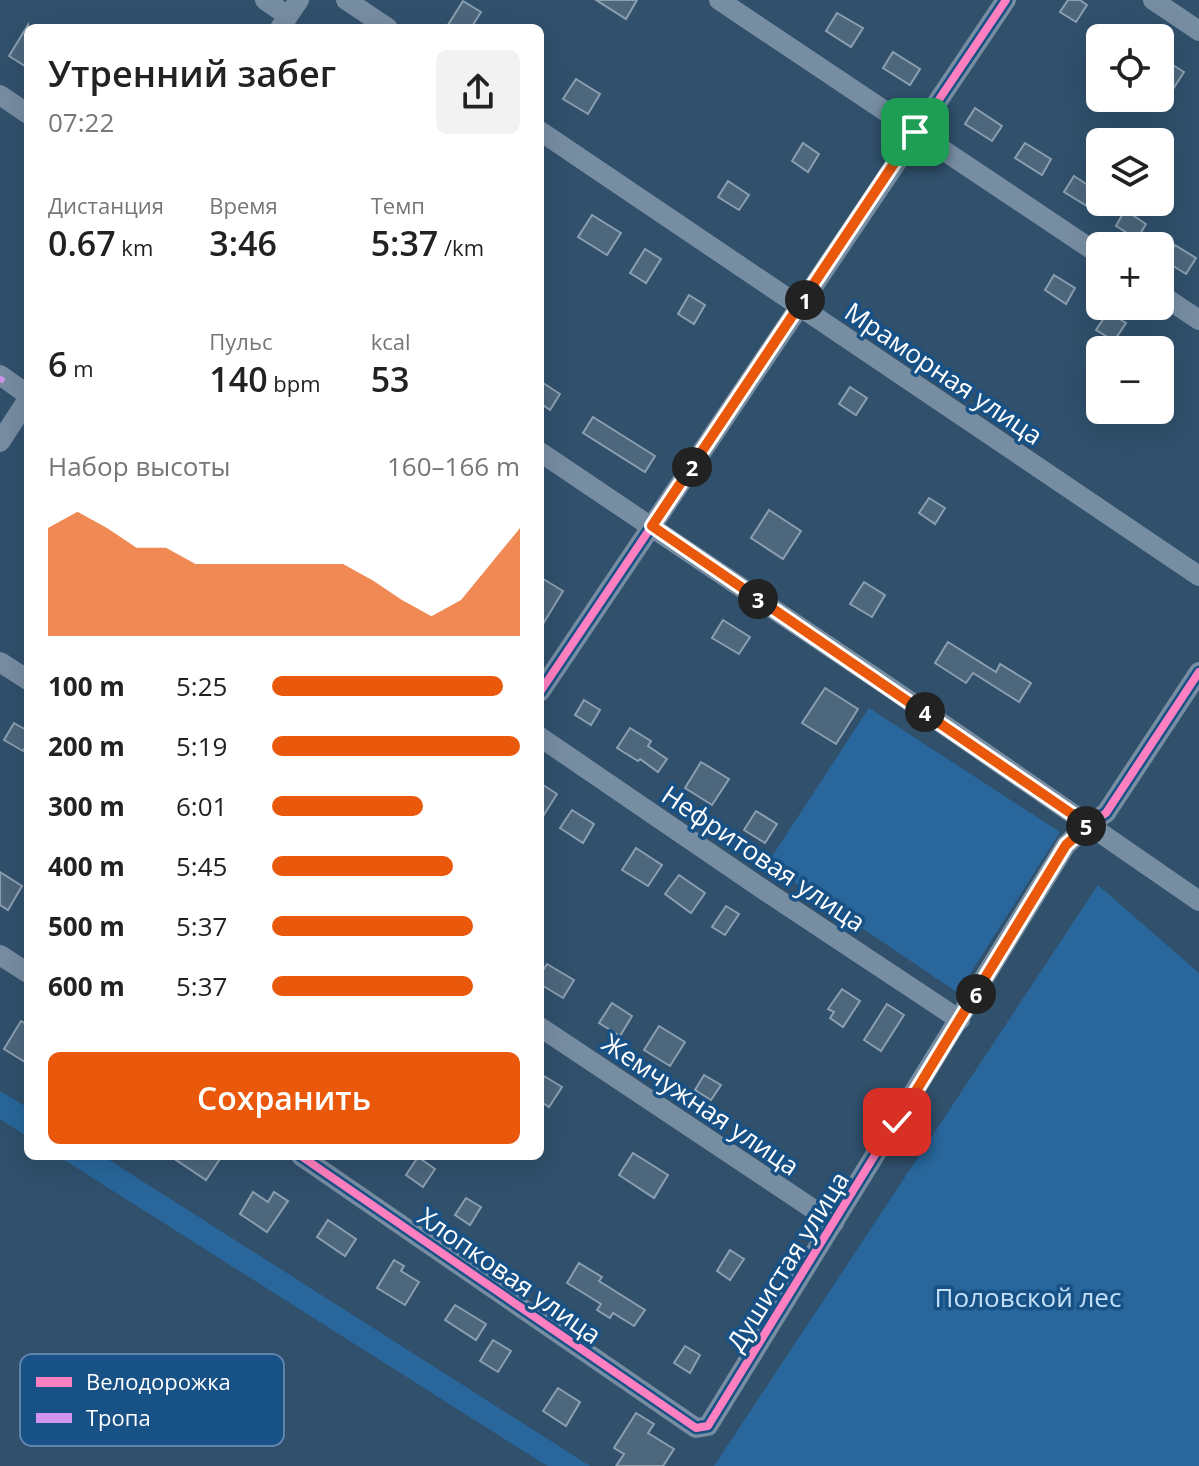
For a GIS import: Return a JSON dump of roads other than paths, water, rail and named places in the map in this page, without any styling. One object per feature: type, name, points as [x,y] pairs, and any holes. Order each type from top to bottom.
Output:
[{"type":"street","points":[[265,0],[289,15]]},
{"type":"street","points":[[346,0],[382,24]]},
{"type":"street","points":[[719,0],[1086,246]]},
{"type":"street","points":[[544,686],[1006,0]]},
{"type":"street","points":[[1153,0],[1199,31]]},
{"type":"street","points":[[0,95],[24,111]]},
{"type":"street","name":"Мраморная улица","points":[[544,134],[1199,576]]},
{"type":"street","points":[[1174,303],[1199,320]]},
{"type":"street","points":[[0,375],[24,394]]},
{"type":"street","points":[[0,442],[24,403]]},
{"type":"street","points":[[544,455],[1199,901]]},
{"type":"street","points":[[0,662],[24,677]]},
{"type":"street","name":"Душистая улица","points":[[696,1428],[708,1426],[1066,845],[1106,813],[1199,672]]},
{"type":"street","name":"Нефритовая улица","points":[[544,740],[960,1020]]},
{"type":"street","points":[[0,955],[24,970]]},
{"type":"street","name":"Жемчужная улица","points":[[544,1030],[834,1223]]},
{"type":"street","name":"Хлопковая улица","points":[[307,1160],[696,1428]]},
{"type":"park label","name":"Половской лес","points":[[1028,1297]]}]
